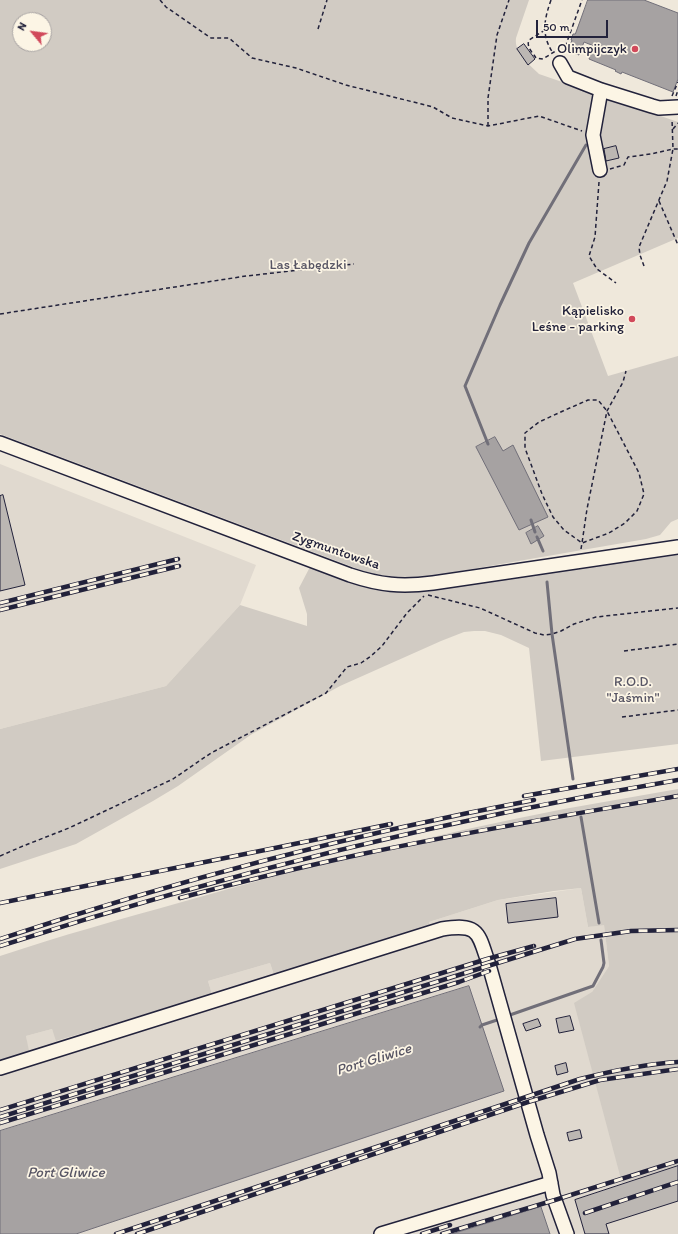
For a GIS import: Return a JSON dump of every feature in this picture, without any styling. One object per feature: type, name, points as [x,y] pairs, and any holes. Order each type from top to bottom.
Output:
[{"type":"street","points":[[556,58],[568,77],[601,90],[659,108],[676,104]]},
{"type":"street","points":[[600,170],[593,135],[601,90]]},
{"type":"street","name":"Zygmuntowska","points":[[0,443],[350,575],[377,583],[391,585],[428,584],[678,547]]},
{"type":"street","points":[[0,1068],[442,928],[458,926],[469,927],[476,932],[481,941],[537,1135],[550,1173],[553,1195],[568,1234]]},
{"type":"street","points":[[381,1234],[551,1183]]},
{"type":"path","points":[[160,0],[166,7],[211,38],[229,38],[252,58],[296,68],[346,85],[433,107],[452,118],[488,126],[539,116],[586,133]]},
{"type":"path","points":[[318,29],[327,0]]},
{"type":"path","points":[[488,126],[488,98],[497,35],[509,0]]},
{"type":"path","points":[[551,0],[545,19],[545,30],[546,39],[556,58]]},
{"type":"path","points":[[556,58],[565,45],[582,0]]},
{"type":"path","points":[[545,30],[529,40],[527,43],[528,46],[536,58],[556,58]]},
{"type":"path","points":[[556,58],[565,45]]},
{"type":"path","points":[[676,104],[670,102],[678,82]]},
{"type":"path","points":[[644,266],[639,247],[667,181],[673,149],[672,129],[676,104],[675,97],[678,90]]},
{"type":"path","points":[[672,129],[678,123]]},
{"type":"path","points":[[616,283],[597,268],[589,256],[595,237],[600,170],[624,165],[628,157],[678,149]]},
{"type":"path","points":[[659,201],[678,245]]},
{"type":"path","points":[[0,314],[246,276],[354,264]]},
{"type":"path","points":[[581,553],[587,509],[607,411],[623,382],[626,370]]},
{"type":"path","points":[[588,400],[598,400],[607,411],[639,472],[644,494],[637,511],[625,523],[609,533],[582,543],[564,530],[553,517],[542,494],[525,448],[526,433],[539,422],[588,400]]},
{"type":"path","points":[[0,856],[69,828],[173,779],[211,753],[326,692],[347,667],[361,663],[382,646],[407,613],[425,595],[480,608],[544,636],[561,632],[574,624],[596,617],[678,608]]},
{"type":"path","points":[[624,651],[678,644]]},
{"type":"path","points":[[622,717],[678,710]]},
{"type":"shaded area","points":[[0,464],[256,565],[240,605],[166,686],[0,729]]},
{"type":"shaded area","points":[[581,888],[588,927],[604,924],[609,966],[592,992],[622,1182],[678,1165],[678,1234],[0,1234],[0,1060],[28,1051],[26,1036],[52,1029],[57,1041],[212,994],[208,981],[270,963],[274,975],[430,927],[429,922],[498,900]]},
{"type":"green space","name":"Las Łabędzki","points":[[0,0],[529,0],[516,38],[516,43],[517,49],[523,58],[539,74],[678,122],[678,238],[573,283],[608,376],[678,356],[678,519],[671,522],[660,535],[646,539],[426,577],[403,577],[366,572],[0,434]]},
{"type":"green space","name":"R.O.D. \"Jaśmin\"","points":[[678,552],[678,744],[541,761],[529,648],[501,635],[485,631],[464,632],[340,686],[252,734],[178,786],[76,844],[0,869],[0,729],[166,686],[240,605],[307,626],[307,614],[299,588],[311,565],[360,584],[386,590],[412,591]]},
{"type":"green space","points":[[678,789],[678,1165],[622,1183],[574,1003],[592,992],[609,966],[604,925],[588,927],[581,888],[498,900],[429,922],[430,927],[274,975],[270,963],[208,981],[212,994],[56,1041],[52,1029],[26,1036],[29,1051],[0,1060],[0,956],[136,915],[372,851],[564,809]]},
{"type":"water","name":"Olimpijczyk","points":[[588,0],[644,0],[678,13],[678,79],[673,92],[622,72],[621,74],[615,71],[616,70],[589,59],[594,46],[584,42],[579,55],[568,51],[573,34],[575,34]]},
{"type":"water","points":[[495,437],[503,451],[513,445],[548,517],[519,530],[476,447]]},
{"type":"water","points":[[538,526],[544,536],[531,544],[526,533]]},
{"type":"water","name":"Port Gliwice","points":[[469,986],[504,1091],[76,1234],[0,1234],[0,1131]]},
{"type":"water","points":[[541,1207],[550,1234],[452,1234]]},
{"type":"building","points":[[524,44],[535,59],[528,65],[517,49]]},
{"type":"building","points":[[616,146],[619,158],[606,161],[604,149]]},
{"type":"building","points":[[3,495],[25,585],[0,591],[0,496]]},
{"type":"building","points":[[556,898],[558,917],[508,923],[506,904]]},
{"type":"building","points":[[570,1016],[574,1030],[559,1033],[556,1019]]},
{"type":"building","points":[[538,1019],[541,1026],[526,1031],[523,1024]]},
{"type":"building","points":[[566,1063],[568,1072],[557,1075],[555,1066]]},
{"type":"building","points":[[580,1130],[582,1138],[569,1141],[567,1133]]},
{"type":"building","points":[[678,1166],[678,1201],[606,1224],[609,1234],[585,1234],[575,1200]]},
{"type":"waterway","points":[[488,444],[465,386],[529,243],[586,145]]},
{"type":"waterway","points":[[531,520],[535,532]]},
{"type":"waterway","points":[[537,537],[543,551]]},
{"type":"waterway","points":[[547,582],[552,634],[573,779]]},
{"type":"waterway","points":[[581,817],[599,923]]},
{"type":"waterway","points":[[507,1016],[593,986],[604,963],[601,940]]},
{"type":"waterway","points":[[480,1027],[500,1019]]},
{"type":"railway","points":[[0,603],[178,559]]},
{"type":"railway","points":[[0,610],[179,566]]},
{"type":"railway","points":[[524,796],[678,769]]},
{"type":"railway","points":[[0,946],[167,896],[336,851],[506,812],[678,780]]},
{"type":"railway","points":[[180,898],[316,864],[401,846],[560,816],[678,796]]},
{"type":"railway","points":[[0,939],[198,878],[265,860],[466,813],[534,800]]},
{"type":"railway","points":[[0,903],[391,824]]},
{"type":"railway","points":[[0,1117],[575,939],[631,931],[678,930]]},
{"type":"railway","points":[[0,1110],[487,959],[534,946]]},
{"type":"railway","points":[[0,1123],[459,982],[489,971]]},
{"type":"railway","points":[[116,1234],[580,1079],[629,1068],[678,1062]]},
{"type":"railway","points":[[137,1234],[528,1102],[600,1080],[678,1069]]},
{"type":"railway","points":[[442,1234],[678,1161]]},
{"type":"railway","points":[[585,1213],[678,1182]]},
{"type":"railway","points":[[422,1234],[450,1225]]},
{"type":"place","name":"Olimpijczyk","points":[[635,49]]},
{"type":"place","name":"Kąpielisko Leśne - parking","points":[[632,319]]}]
